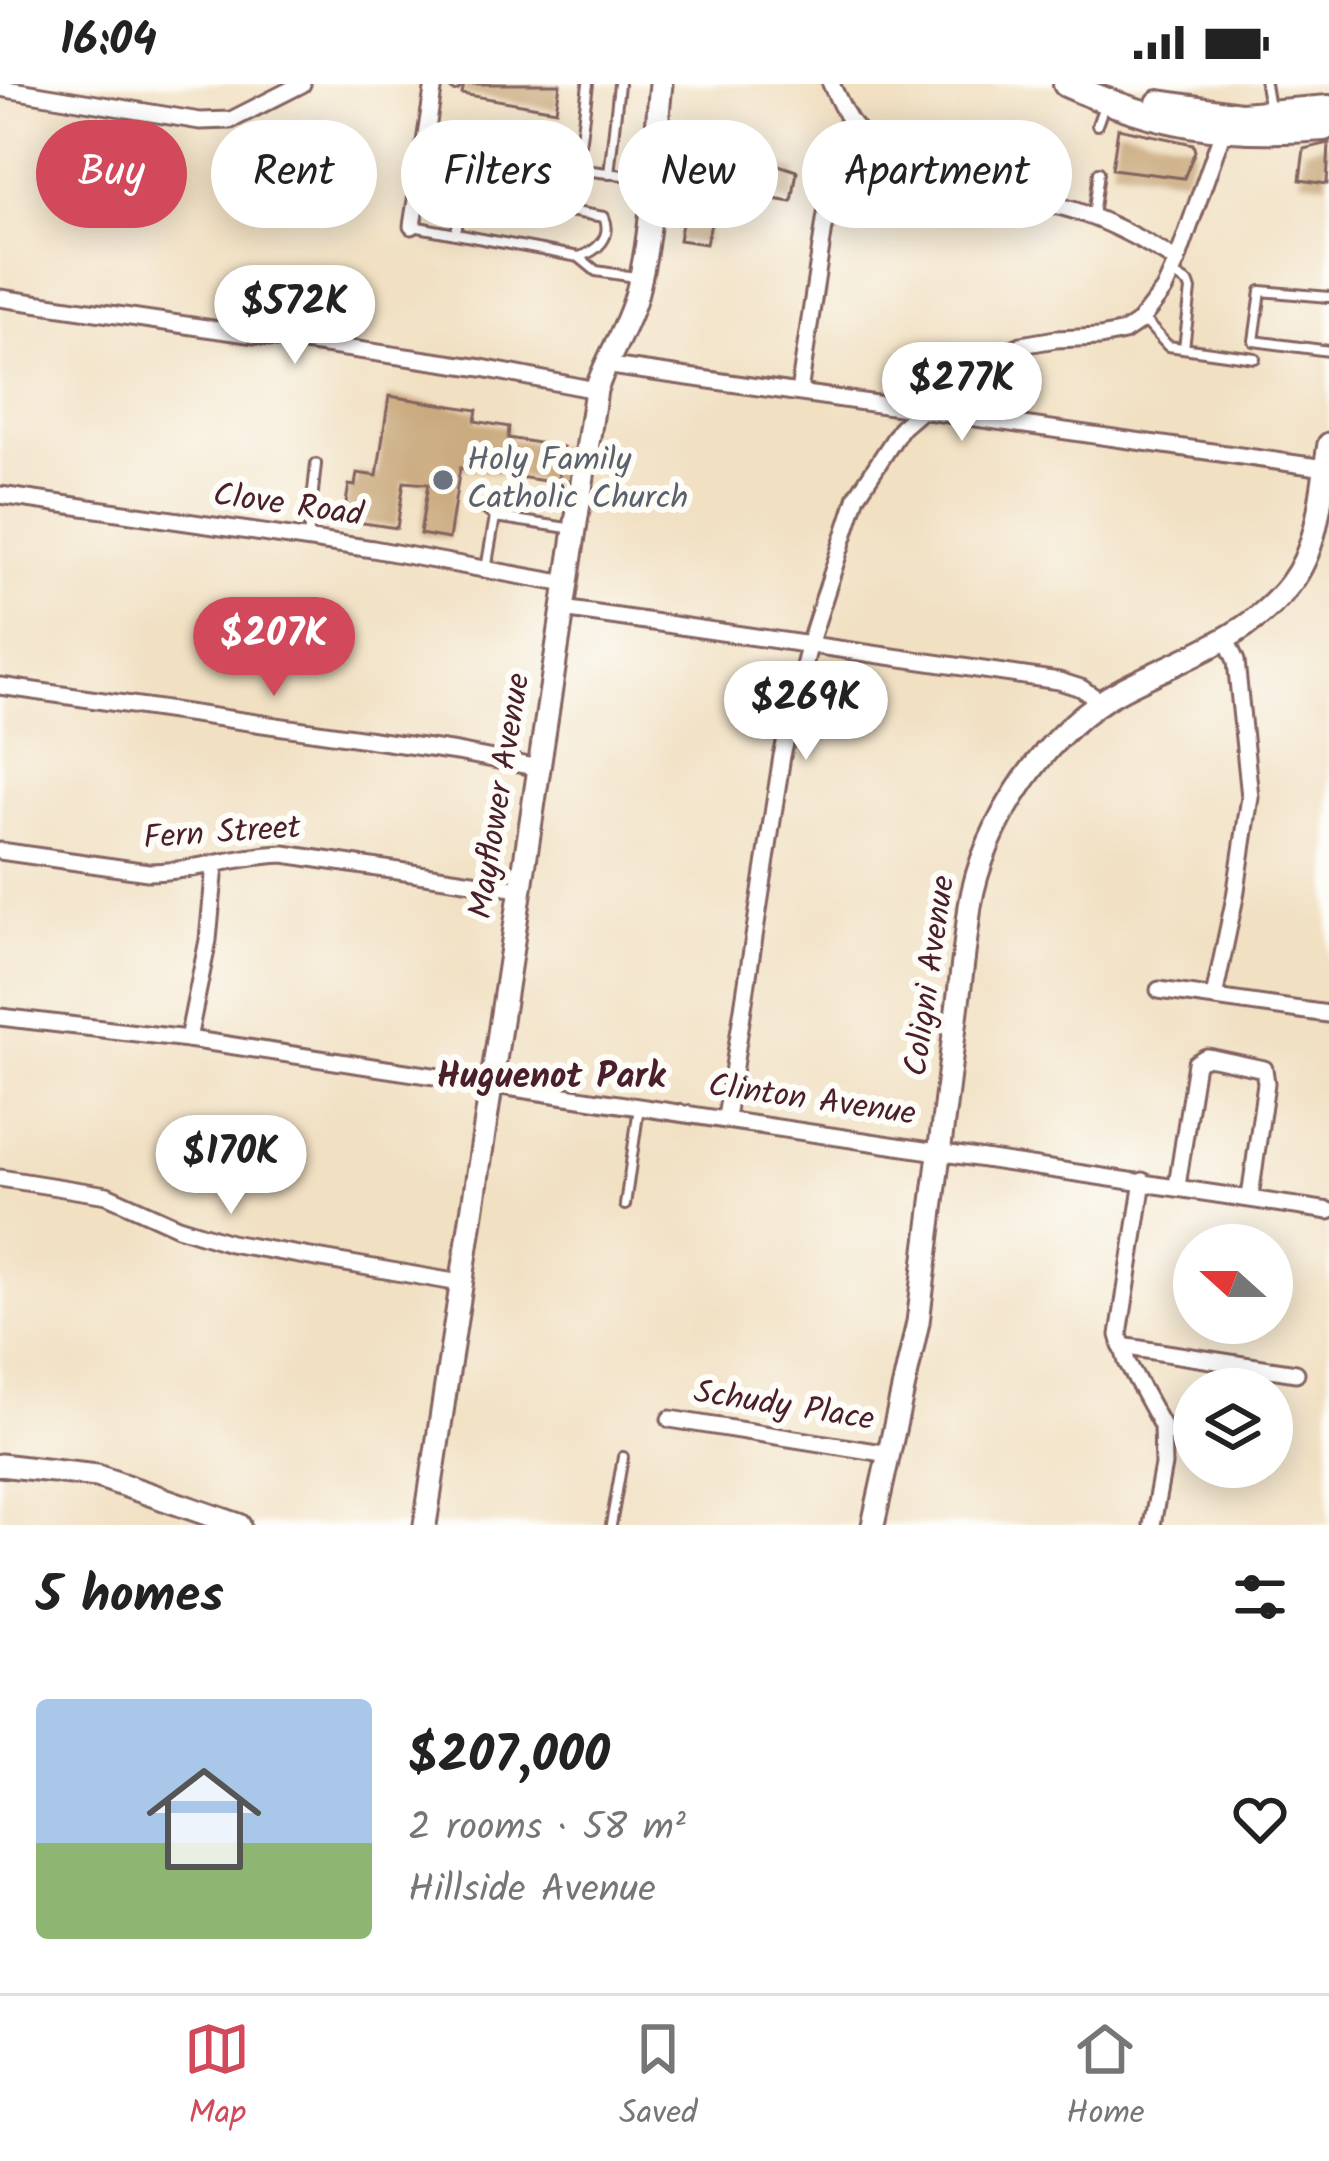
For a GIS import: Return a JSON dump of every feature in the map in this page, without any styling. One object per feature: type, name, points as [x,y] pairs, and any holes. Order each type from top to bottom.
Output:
[{"type":"main road","points":[[1066,84],[1107,92],[1158,93],[1226,122],[1273,134],[1324,128],[1329,123]]},
{"type":"main road","points":[[1107,92],[1190,127],[1329,108]]},
{"type":"street","points":[[0,88],[200,121],[245,115],[302,84]]},
{"type":"street","points":[[428,120],[434,84]]},
{"type":"street","name":"Mayflower Avenue","points":[[659,120],[662,84]]},
{"type":"street","points":[[831,84],[851,120]]},
{"type":"street","points":[[726,1118],[769,829],[809,642],[857,496],[902,427],[952,381],[993,355],[1056,339],[1124,332],[1142,318],[1174,267],[1226,122]]},
{"type":"street","points":[[1072,212],[1093,217],[1174,267]]},
{"type":"street","name":"Mayflower Avenue","points":[[425,1525],[596,390],[628,323],[641,278],[648,228]]},
{"type":"street","points":[[799,392],[824,228]]},
{"type":"street","points":[[0,298],[482,368],[596,390]]},
{"type":"street","points":[[604,365],[1325,468]]},
{"type":"street","name":"Coligni Avenue","points":[[873,1525],[918,1322],[970,906],[980,860],[1006,805],[1023,782],[1100,701],[1226,639],[1271,607],[1306,558],[1329,444]]},
{"type":"street","name":"Clove Road","points":[[0,495],[308,539],[567,584]]},
{"type":"street","points":[[563,609],[1060,681],[1100,701]]},
{"type":"street","points":[[1214,998],[1250,797],[1236,661],[1226,639]]},
{"type":"street","points":[[0,686],[539,768]]},
{"type":"street","name":"Fern Street","points":[[0,851],[148,872],[284,854],[519,889]]},
{"type":"street","points":[[188,1039],[208,940],[215,866]]},
{"type":"street","points":[[1159,990],[1328,1014]]},
{"type":"street","name":"Clinton Avenue","points":[[0,1017],[188,1039],[1329,1211]]},
{"type":"street","points":[[1177,1186],[1196,1063],[1213,1058],[1264,1069],[1266,1084],[1250,1197]]},
{"type":"street","points":[[0,1178],[107,1195],[178,1227],[230,1243],[460,1283]]},
{"type":"street","points":[[1143,1181],[1121,1316],[1121,1346],[1162,1426],[1163,1465],[1152,1525]]},
{"type":"street","points":[[1121,1346],[1297,1373]]},
{"type":"street","name":"Schudy Place","points":[[670,1419],[889,1454]]},
{"type":"street","points":[[0,1465],[97,1476],[239,1525]]},
{"type":"lane","points":[[588,84],[577,170],[618,175]]},
{"type":"lane","points":[[610,174],[620,84]]},
{"type":"lane","points":[[1265,84],[1270,115]]},
{"type":"lane","points":[[1097,125],[1107,92]]},
{"type":"lane","points":[[1093,217],[1099,172]]},
{"type":"lane","points":[[456,234],[462,193],[597,213],[608,221],[606,234],[593,252],[579,257]]},
{"type":"lane","points":[[423,228],[579,257],[596,271],[641,278]]},
{"type":"lane","points":[[1174,267],[1191,290],[1184,348]]},
{"type":"lane","points":[[1329,297],[1261,291],[1254,341],[1329,352]]},
{"type":"lane","points":[[1142,318],[1168,346],[1255,358]]},
{"type":"lane","points":[[308,539],[316,464]]},
{"type":"lane","points":[[469,506],[495,517],[575,529]]},
{"type":"lane","points":[[486,569],[495,517]]},
{"type":"lane","points":[[625,1205],[639,1106]]},
{"type":"lane","points":[[610,1525],[623,1456]]},
{"type":"building","points":[[464,84],[560,84],[556,110],[462,94]]},
{"type":"building","points":[[1118,128],[1193,144],[1195,151],[1184,178],[1112,169]]},
{"type":"building","points":[[1329,143],[1327,184],[1300,180],[1304,149]]},
{"type":"building","points":[[778,165],[797,171],[792,202],[778,200]]},
{"type":"building","points":[[681,228],[710,228],[706,244],[679,240]]},
{"type":"building","points":[[389,396],[477,410],[475,421],[509,427],[508,438],[563,447],[558,483],[460,468],[449,539],[420,534],[428,484],[404,482],[397,528],[343,520],[349,485],[355,486],[357,473],[377,476]]},
{"type":"place","name":"Holy Family Catholic Church","points":[[443,480]]},
{"type":"district","name":"Huguenot Park","points":[[551,1077]]}]
